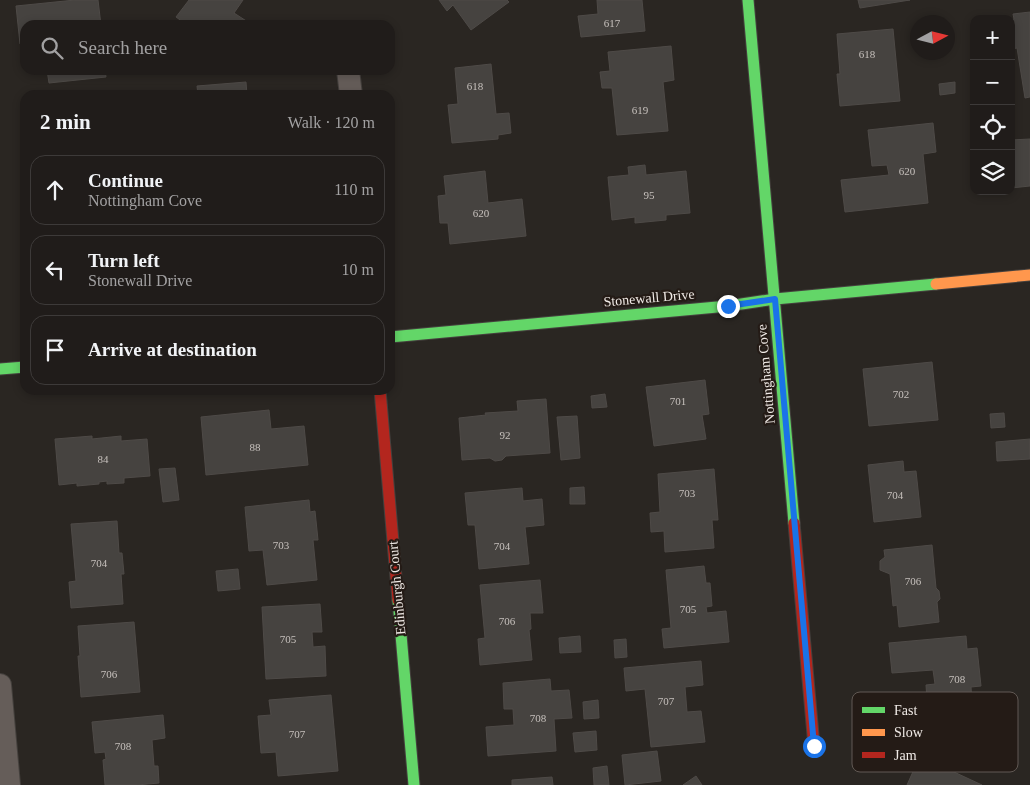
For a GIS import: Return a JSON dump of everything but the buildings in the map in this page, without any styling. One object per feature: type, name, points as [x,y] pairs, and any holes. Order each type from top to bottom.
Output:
[{"type":"street","name":"Nottingham Cove","points":[[748,0],[814,746]]},
{"type":"street","points":[[349,75],[350,90]]},
{"type":"street","name":"Stonewall Drive","points":[[395,337],[1030,276]]},
{"type":"street","points":[[0,369],[20,367]]},
{"type":"street","name":"Edinburgh Court","points":[[380,395],[414,785]]},
{"type":"street","points":[[0,685],[9,785]]},
{"type":"traffic: fast","points":[[748,0],[794,523]]},
{"type":"traffic: fast","points":[[395,337],[728,306],[775,299],[936,284]]},
{"type":"traffic: fast","points":[[0,369],[20,367]]},
{"type":"traffic: fast","points":[[398,600],[414,785]]},
{"type":"traffic: slow","points":[[936,284],[1030,275]]},
{"type":"traffic: jam","points":[[380,395],[398,600]]},
{"type":"traffic: jam","points":[[794,523],[814,746]]},
{"type":"route","points":[[728,306],[775,299],[814,746]]}]
